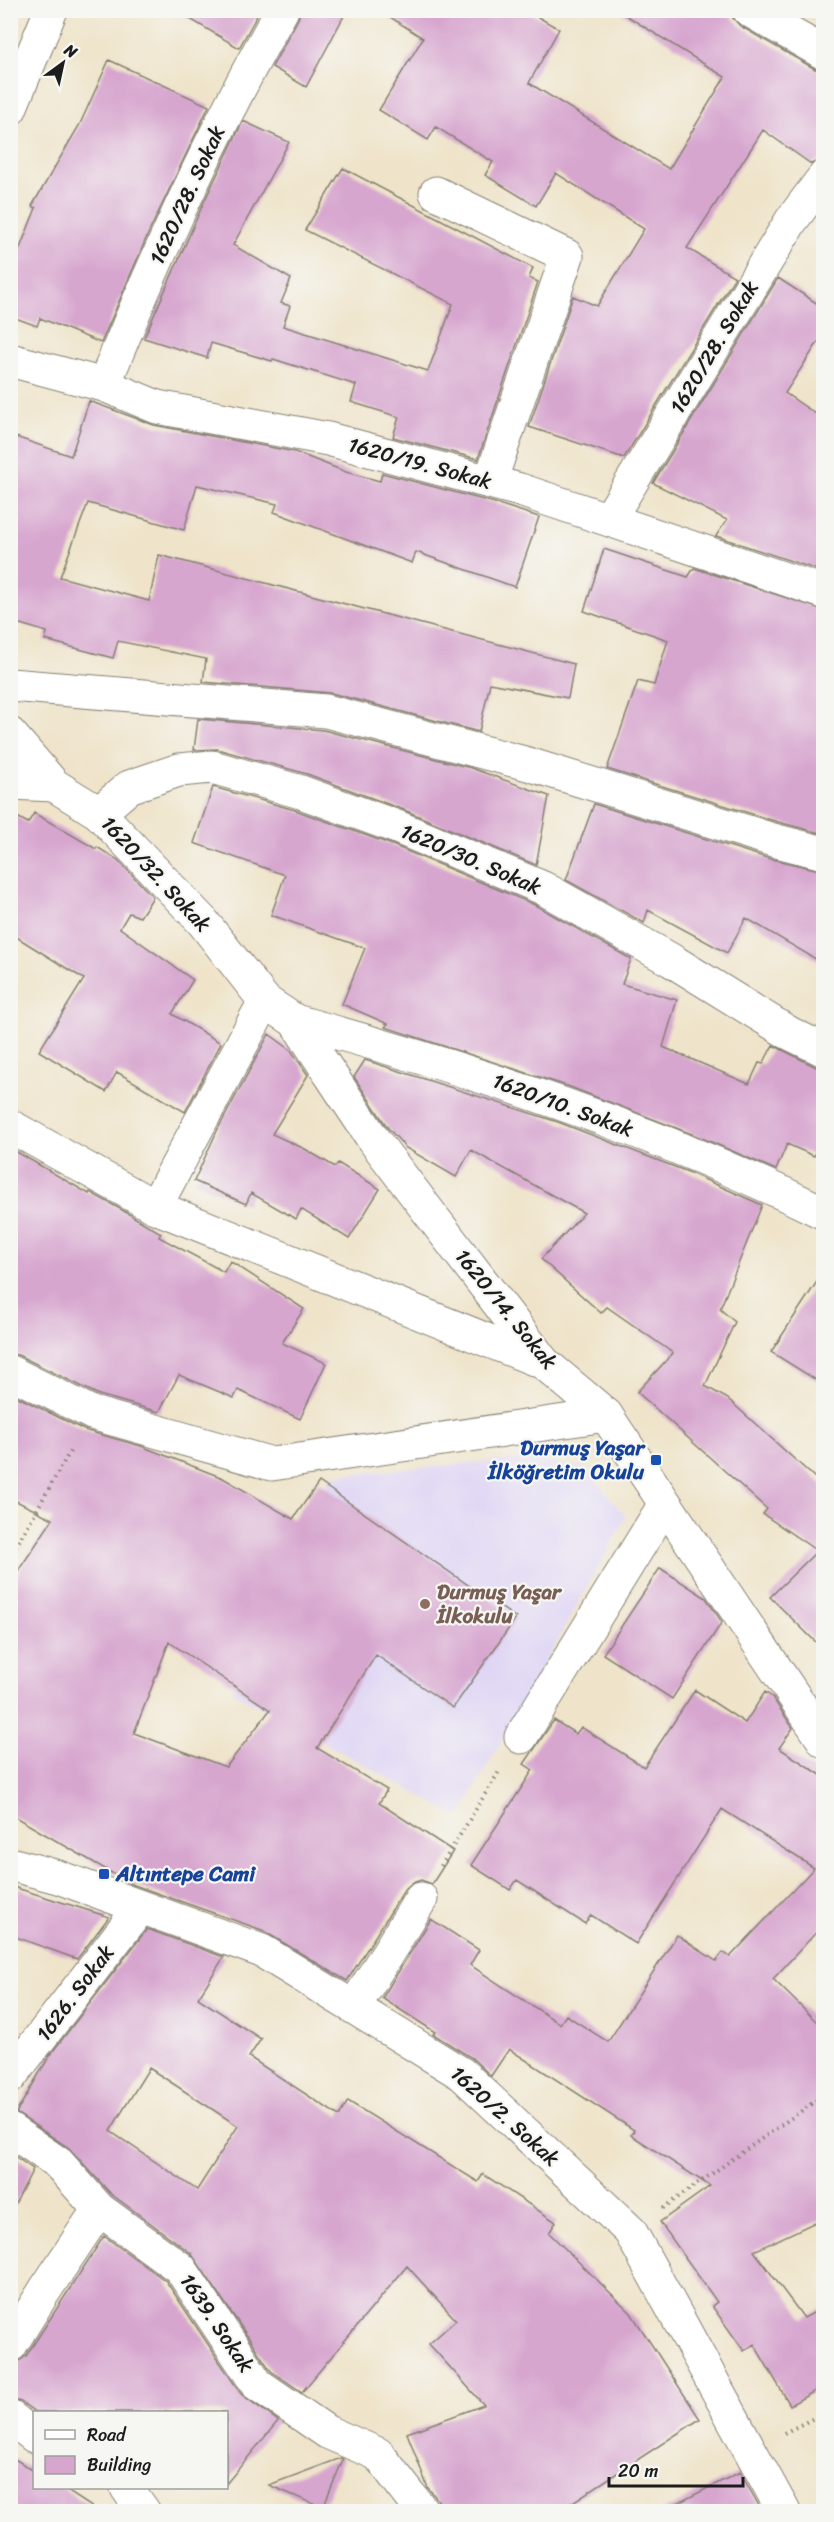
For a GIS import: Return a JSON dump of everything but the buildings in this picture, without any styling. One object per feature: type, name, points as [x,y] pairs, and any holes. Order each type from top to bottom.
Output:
[{"type":"street","points":[[10,110],[51,10]]},
{"type":"street","name":"1620/28. Sokak","points":[[104,385],[147,278],[239,86],[282,10]]},
{"type":"street","points":[[749,10],[824,53]]},
{"type":"street","name":"1620/28. Sokak","points":[[609,519],[790,221],[824,177]]},
{"type":"street","points":[[436,193],[567,256],[490,482]]},
{"type":"street","name":"1620/19. Sokak","points":[[10,360],[104,385],[157,407],[328,439],[520,490],[824,592]]},
{"type":"street","points":[[10,685],[326,711],[528,764],[773,840],[824,853]]},
{"type":"street","name":"1620/32. Sokak","points":[[10,734],[54,785],[99,813],[203,922],[265,1001],[295,1021]]},
{"type":"street","name":"1620/30. Sokak","points":[[99,813],[129,787],[179,771],[212,767],[301,792],[397,827],[543,888],[671,960],[789,1033],[824,1050]]},
{"type":"street","points":[[10,783],[54,785]]},
{"type":"street","points":[[155,1207],[265,1001]]},
{"type":"street","name":"1620/10. Sokak","points":[[295,1021],[470,1072],[671,1144],[769,1186],[824,1213]]},
{"type":"street","name":"1620/14. Sokak","points":[[295,1021],[373,1139],[544,1363],[606,1415],[824,1741]]},
{"type":"street","points":[[10,1126],[155,1207],[544,1363]]},
{"type":"street","points":[[10,1372],[92,1413],[272,1464],[606,1415]]},
{"type":"street","points":[[521,1737],[665,1504]]},
{"type":"street","name":"1620/2. Sokak","points":[[10,1864],[58,1877],[262,1951],[462,2074],[630,2231],[784,2511]]},
{"type":"street","points":[[354,2007],[421,1899]]},
{"type":"street","name":"1626. Sokak","points":[[10,2077],[140,1908]]},
{"type":"street","name":"1639. Sokak","points":[[10,2130],[58,2163],[99,2209],[180,2268],[257,2384],[327,2432],[378,2454],[423,2511]]},
{"type":"street","points":[[10,2346],[99,2209]]},
{"type":"street","points":[[10,2417],[33,2435]]},
{"type":"street","points":[[128,2489],[144,2511]]},
{"type":"path","points":[[10,1557],[92,1413]]},
{"type":"path","points":[[421,1899],[521,1737]]},
{"type":"path","points":[[630,2231],[824,2095]]},
{"type":"shaded area","name":"Durmuş Yaşar İlkokulu","points":[[524,1458],[585,1468],[626,1517],[459,1817],[231,1691],[331,1476]]},
{"type":"place","name":"Durmuş Yaşar İlköğretim Okulu","points":[[656,1460]]},
{"type":"place","name":"Durmuş Yaşar İlkokulu","points":[[425,1604]]},
{"type":"place","name":"Altıntepe Cami","points":[[104,1874]]}]
